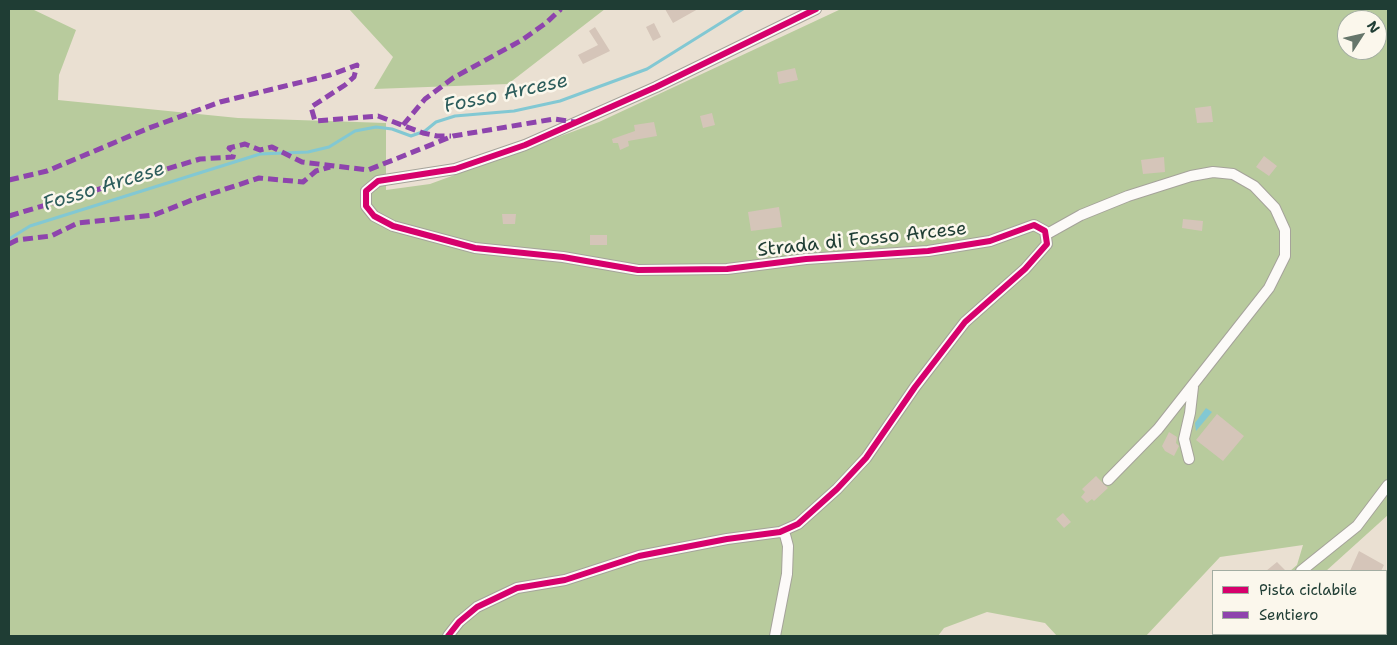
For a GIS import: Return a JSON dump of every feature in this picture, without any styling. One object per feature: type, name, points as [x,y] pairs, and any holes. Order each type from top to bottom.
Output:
[{"type":"street","name":"Strada di Fosso Arcese","points":[[816,9],[656,87],[524,145],[455,168],[378,181],[366,191],[366,206],[374,216],[393,226],[475,248],[653,271],[727,269],[806,260],[928,251],[990,241],[1034,225],[1042,228],[1047,234]]},
{"type":"street","points":[[448,636],[459,622],[477,606],[517,588],[565,580],[639,556],[727,539],[784,531],[811,514],[855,471],[961,327],[1035,258],[1047,244],[1047,234],[1101,206],[1147,189],[1200,174],[1219,172],[1232,174],[1248,182],[1263,193],[1275,208],[1284,225],[1286,244],[1283,261],[1265,295],[1193,387],[1152,437],[1108,480]]},
{"type":"street","points":[[1189,459],[1184,439],[1193,387]]},
{"type":"street","points":[[1302,570],[1357,526],[1388,485]]},
{"type":"street","points":[[775,636],[787,565],[788,546],[784,531]]},
{"type":"green space","points":[[9,9],[32,9],[76,30],[59,75],[58,100],[238,118],[386,123],[386,190],[430,184],[599,122],[841,9],[1388,9],[1388,515],[1327,570],[1291,570],[1297,565],[1303,545],[1220,557],[1146,636],[1057,636],[1045,623],[987,612],[944,628],[938,636],[9,636]]},
{"type":"green space","points":[[349,9],[605,9],[508,84],[374,89],[393,57]]},
{"type":"water","points":[[1206,408],[1212,412],[1196,431],[1195,423]]},
{"type":"building","points":[[665,9],[698,9],[673,23]]},
{"type":"building","points":[[654,23],[661,37],[653,41],[646,27]]},
{"type":"building","points":[[595,27],[610,51],[583,64],[578,55],[598,45],[589,31]]},
{"type":"building","points":[[795,68],[798,80],[779,84],[777,72]]},
{"type":"building","points":[[1211,106],[1213,122],[1197,123],[1195,108]]},
{"type":"building","points":[[712,113],[715,125],[703,128],[700,116]]},
{"type":"building","points":[[654,122],[657,136],[628,141],[629,146],[620,150],[618,143],[613,143],[612,139],[635,131],[634,125]]},
{"type":"building","points":[[1264,156],[1277,166],[1269,176],[1256,167]]},
{"type":"building","points":[[1164,157],[1165,172],[1143,174],[1141,160]]},
{"type":"building","points":[[779,207],[782,227],[751,231],[748,212]]},
{"type":"building","points":[[502,214],[516,214],[515,224],[503,224]]},
{"type":"building","points":[[1183,219],[1203,221],[1202,231],[1182,228]]},
{"type":"building","points":[[590,235],[607,235],[607,245],[590,245]]},
{"type":"building","points":[[1217,414],[1244,436],[1223,461],[1196,440]]},
{"type":"building","points":[[1169,432],[1177,437],[1176,443],[1179,446],[1174,456],[1165,451],[1162,446]]},
{"type":"building","points":[[1096,476],[1108,488],[1094,501],[1092,499],[1087,503],[1081,497],[1085,492],[1082,489]]},
{"type":"building","points":[[1063,513],[1071,522],[1064,528],[1056,519]]},
{"type":"building","points":[[1359,551],[1384,565],[1382,570],[1350,570]]},
{"type":"building","points":[[1277,562],[1285,570],[1267,570]]},
{"type":"waterway","name":"Fosso Arcese","points":[[9,239],[30,226],[260,154],[308,152],[329,147],[355,131],[376,127],[392,129],[411,136],[425,131],[436,122],[455,116],[514,111],[560,101],[647,69],[743,9]]},
{"type":"marked path","points":[[403,125],[425,99],[453,78],[522,40],[546,23],[561,9]]},
{"type":"marked path","points":[[9,180],[47,171],[149,128],[220,102],[330,75],[357,65],[354,77],[311,107],[315,121],[378,116],[423,133],[451,136]]},
{"type":"marked path","points":[[9,216],[200,159],[233,157],[234,152],[229,148],[245,144],[260,150],[272,147],[302,162],[368,170],[453,136],[554,119],[575,122]]},
{"type":"marked path","points":[[9,244],[17,240],[51,236],[78,223],[154,215],[192,200],[259,178],[303,182],[316,171],[330,167]]},
{"type":"cycle path","points":[[448,636],[459,622],[477,607],[517,588],[565,580],[639,556],[727,539],[780,532],[798,524],[837,489],[866,458],[915,387],[965,322],[1025,269],[1047,244],[1045,231],[1034,225],[990,241],[928,251],[806,259],[727,269],[638,270],[563,257],[475,248],[393,226],[374,216],[366,206],[366,191],[378,181],[455,169],[525,145],[656,87],[816,9]]}]
